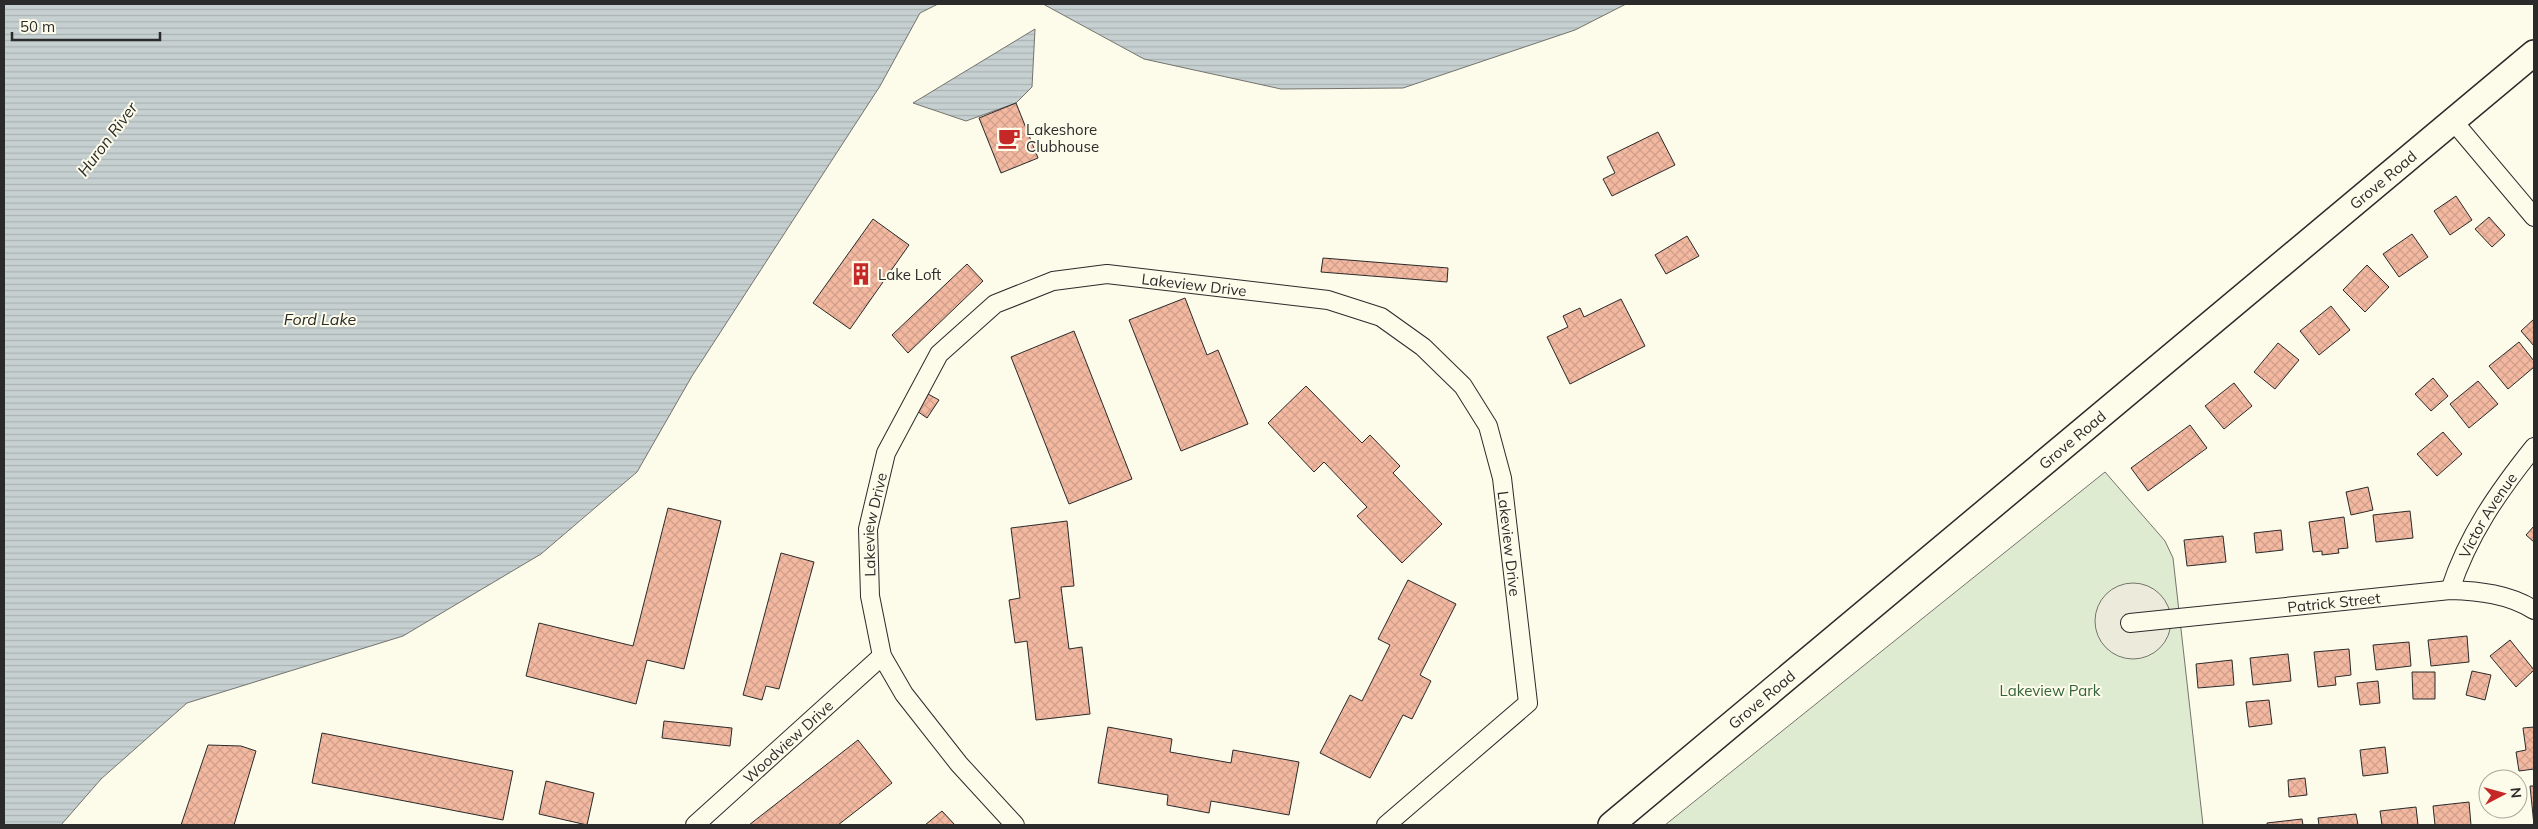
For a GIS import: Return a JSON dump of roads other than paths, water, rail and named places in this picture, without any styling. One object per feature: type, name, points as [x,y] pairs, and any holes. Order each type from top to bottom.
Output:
[{"type":"main road","name":"Grove Road","points":[[1611,825],[2454,122],[2534,53]]},
{"type":"street","points":[[2454,122],[2534,217]]},
{"type":"street","name":"Lakeview Drive","points":[[1015,825],[959,764],[904,694],[882,656],[870,596],[868,529],[886,453],[938,354],[995,304],[1053,282],[1107,274],[1328,300],[1381,317],[1423,347],[1463,386],[1488,426],[1502,478],[1528,703],[1386,825]]},
{"type":"street","name":"Victor Avenue","points":[[2450,590],[2459,561],[2499,490],[2534,447]]},
{"type":"street","name":"Patrick Street","points":[[2130,623],[2450,590],[2476,591],[2519,600],[2534,610]]},
{"type":"street","name":"Woodview Drive","points":[[695,825],[882,656]]},
{"type":"water","name":"Ford Lake","points":[[4,4],[938,4],[920,13],[880,86],[692,376],[637,472],[541,554],[403,636],[187,703],[101,779],[61,825],[4,825]]},
{"type":"water","points":[[1043,4],[1626,4],[1575,30],[1403,88],[1281,89],[1144,59]]},
{"type":"water","points":[[1035,29],[1032,87],[1016,103],[966,121],[913,103]]},
{"type":"place","name":"Lakeshore Clubhouse","points":[[1009,138]]},
{"type":"place","name":"Lake Loft","points":[[861,274]]},
{"type":"water label","name":"Huron River","points":[[107,139]]},
{"type":"park label","name":"Lakeview Park","points":[[2050,690]]}]
